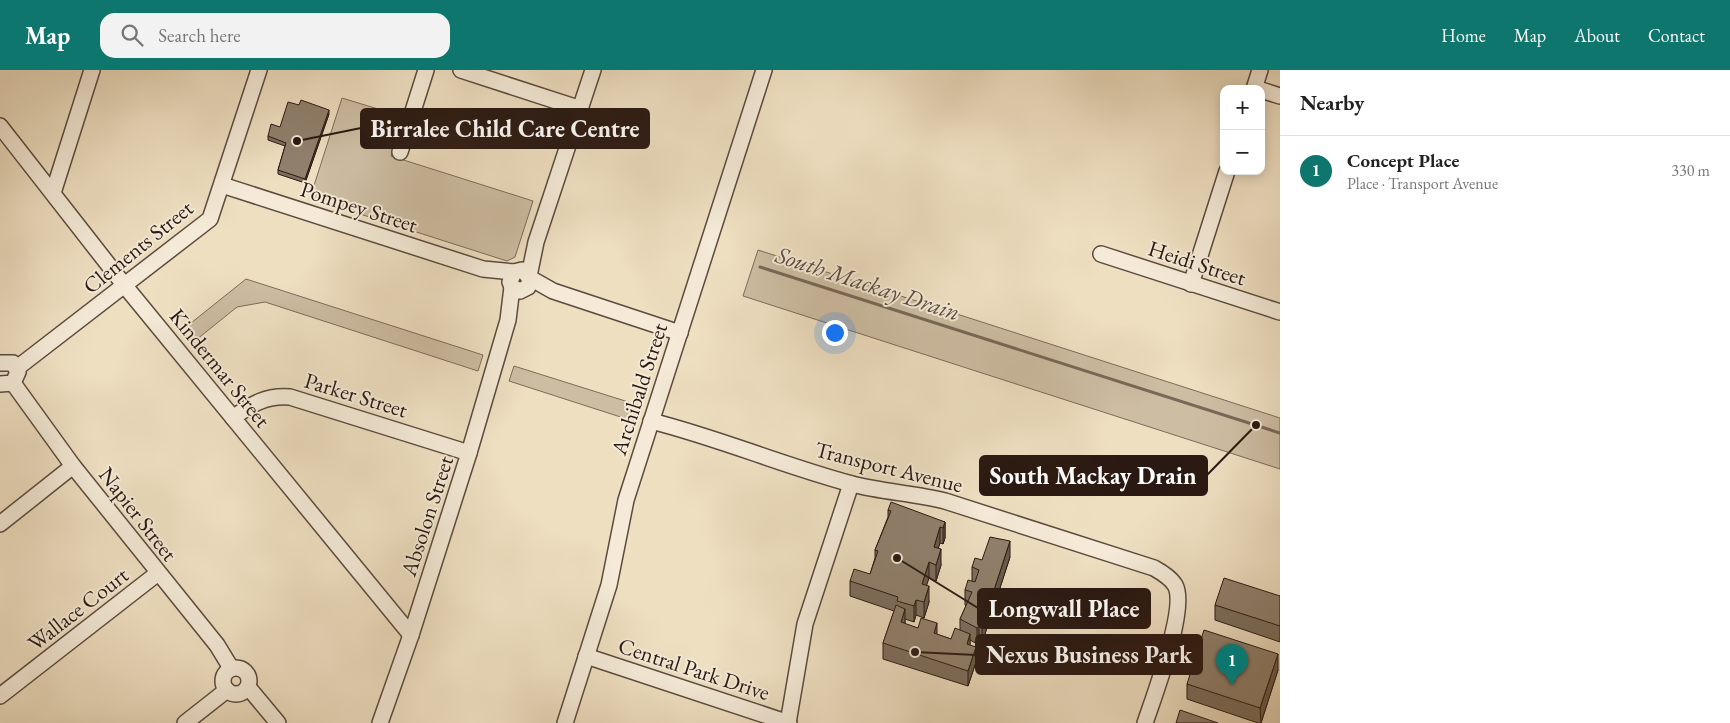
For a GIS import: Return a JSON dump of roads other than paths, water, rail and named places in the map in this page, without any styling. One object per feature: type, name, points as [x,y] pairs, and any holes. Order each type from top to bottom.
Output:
[{"type":"street","points":[[53,193],[92,70]]},
{"type":"street","name":"Clements Street","points":[[10,378],[210,219],[259,70]]},
{"type":"street","points":[[400,152],[426,70]]},
{"type":"street","points":[[461,70],[581,109]]},
{"type":"street","name":"Absolon Street","points":[[380,723],[411,635],[469,453],[520,281],[536,242],[593,70]]},
{"type":"street","name":"Archibald Street","points":[[565,723],[609,585],[626,500],[764,70]]},
{"type":"street","points":[[1258,85],[1260,70]]},
{"type":"street","points":[[1265,91],[1280,96]]},
{"type":"street","points":[[376,122],[406,131]]},
{"type":"street","name":"Kindermar Street","points":[[0,126],[125,286],[411,635]]},
{"type":"street","points":[[1192,284],[1226,175]]},
{"type":"street","name":"Pompey Street","points":[[222,185],[680,333]]},
{"type":"street","name":"Heidi Street","points":[[1101,254],[1280,312]]},
{"type":"street","points":[[0,363],[9,361],[10,378]]},
{"type":"street","name":"Napier Street","points":[[10,378],[73,466],[217,645],[231,668]]},
{"type":"street","name":"Parker Street","points":[[233,418],[257,401],[277,396],[290,397],[469,453]]},
{"type":"street","name":"Transport Avenue","points":[[651,422],[712,438],[851,484],[924,495],[945,501],[1154,568],[1166,575],[1175,585],[1178,595],[1175,627],[1145,723]]},
{"type":"street","points":[[0,524],[73,466]]},
{"type":"street","points":[[789,723],[806,624],[851,484]]},
{"type":"street","name":"Wallace Court","points":[[0,696],[158,574]]},
{"type":"street","name":"Central Park Drive","points":[[586,656],[789,723]]},
{"type":"street","points":[[248,687],[237,694],[227,690],[223,680],[226,672],[231,668],[238,667],[247,672],[249,678],[248,687],[278,723]]},
{"type":"street","points":[[185,723],[227,690]]},
{"type":"waterway","name":"South Mackay Drain","points":[[760,267],[1280,433]]},
{"type":"place","name":"Birralee Child Care Centre","points":[[297,141]]},
{"type":"place","name":"South Mackay Drain","points":[[1256,425]]},
{"type":"place","name":"Longwall Place","points":[[897,558]]},
{"type":"place","name":"Nexus Business Park","points":[[915,652]]},
{"type":"place","name":"Concept Place","points":[[1232,685]]}]
